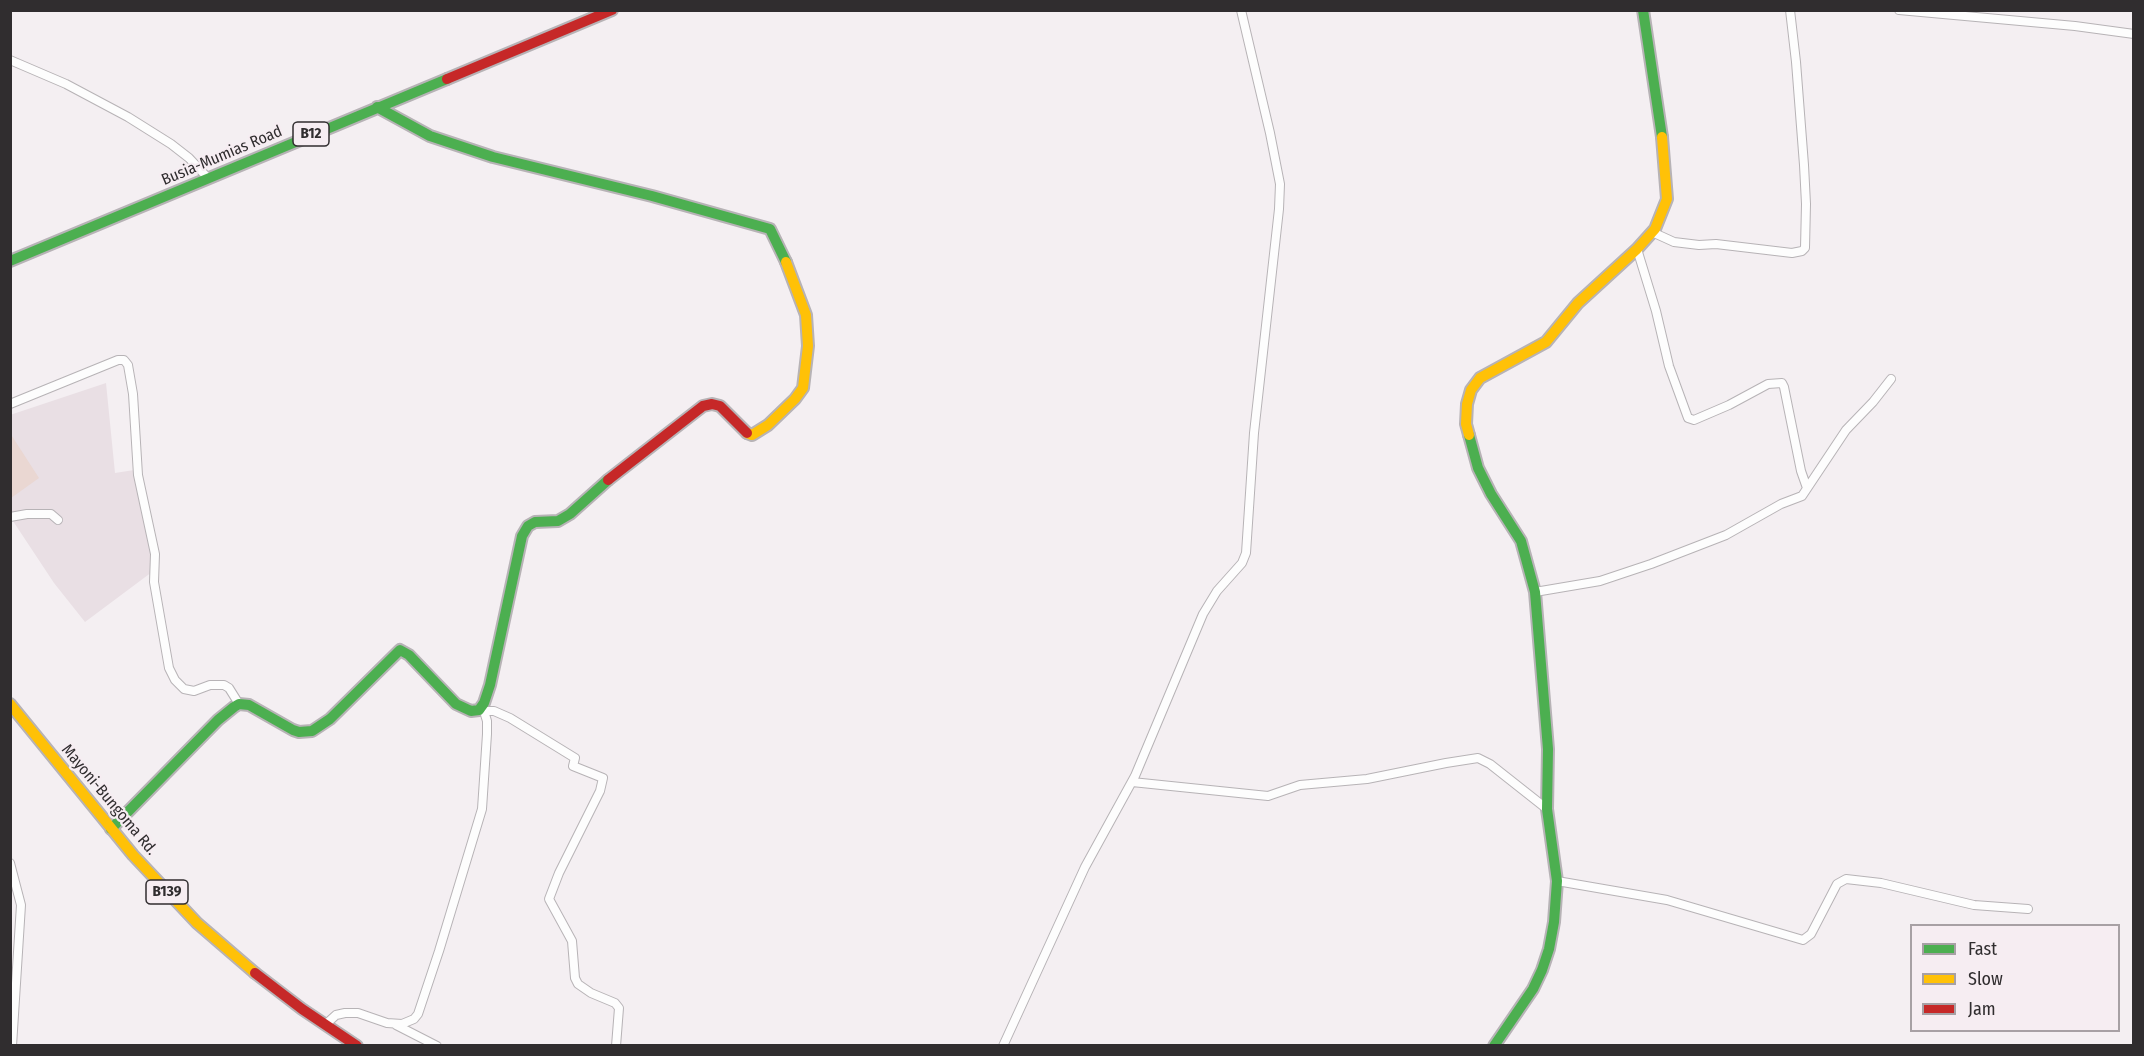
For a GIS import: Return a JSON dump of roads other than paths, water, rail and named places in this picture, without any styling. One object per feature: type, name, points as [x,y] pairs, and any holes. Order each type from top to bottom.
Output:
[{"type":"main road","name":"Busia-Mumias Road","points":[[10,261],[612,10]]},
{"type":"main road","points":[[1494,1046],[1533,989],[1542,970],[1554,922],[1557,881],[1547,809],[1548,749],[1535,592],[1521,541],[1491,494],[1478,468],[1466,424],[1468,397],[1475,383],[1485,374],[1546,342],[1578,303],[1637,249],[1652,232],[1662,215],[1667,199],[1668,182],[1643,10]]},
{"type":"main road","points":[[111,829],[218,720],[239,704],[256,708],[293,730],[312,731],[330,718],[390,657],[401,650],[409,655],[456,704],[471,711],[483,709],[525,530],[532,523],[558,521],[570,514],[612,476],[706,404],[720,406],[748,434],[754,434],[768,425],[795,399],[803,387],[808,352],[806,315],[781,249],[770,229],[652,196],[493,157],[430,136],[377,107]]},
{"type":"main road","name":"Mayoni-Bungoma Rd.","points":[[10,704],[111,829],[197,923],[256,974],[357,1046]]},
{"type":"street","points":[[1003,1046],[1085,867],[1132,782],[1203,614],[1217,591],[1242,563],[1247,548],[1254,440],[1280,191],[1275,153],[1240,10]]},
{"type":"street","points":[[1652,232],[1674,242],[1699,245],[1716,244],[1792,253],[1798,253],[1805,248],[1804,165],[1790,10]]},
{"type":"street","points":[[1899,10],[2075,26],[2133,34]]},
{"type":"street","points":[[10,60],[66,84],[128,117],[171,144],[189,158],[208,178]]},
{"type":"street","points":[[1637,249],[1656,311],[1669,366],[1688,418],[1697,419],[1768,384],[1782,383],[1801,471],[1808,488]]},
{"type":"street","points":[[10,404],[118,360],[123,360],[128,365],[133,394],[138,475],[155,554],[154,582],[169,668],[175,680],[184,689],[194,691],[210,685],[224,685],[229,688],[239,704]]},
{"type":"street","points":[[1535,592],[1600,580],[1688,550],[1726,535],[1781,504],[1799,498],[1846,430],[1891,379]]},
{"type":"street","points":[[10,517],[51,514],[58,520]]},
{"type":"street","points":[[395,1024],[414,1019],[422,1007],[477,829],[482,809],[487,756],[486,721],[483,709],[510,718],[575,758],[573,766],[603,778],[600,791],[559,873],[549,899],[572,942],[575,978],[578,984],[584,990],[618,1006],[616,1046]]},
{"type":"street","points":[[1132,782],[1268,796],[1305,784],[1367,779],[1478,759],[1490,764],[1547,809]]},
{"type":"street","points":[[10,862],[21,905],[12,1046]]},
{"type":"street","points":[[1557,881],[1666,900],[1803,940],[1811,934],[1837,884],[1846,879],[1881,883],[1974,905],[2028,909]]},
{"type":"street","points":[[325,1025],[336,1015],[351,1012],[395,1024],[437,1046]]}]
